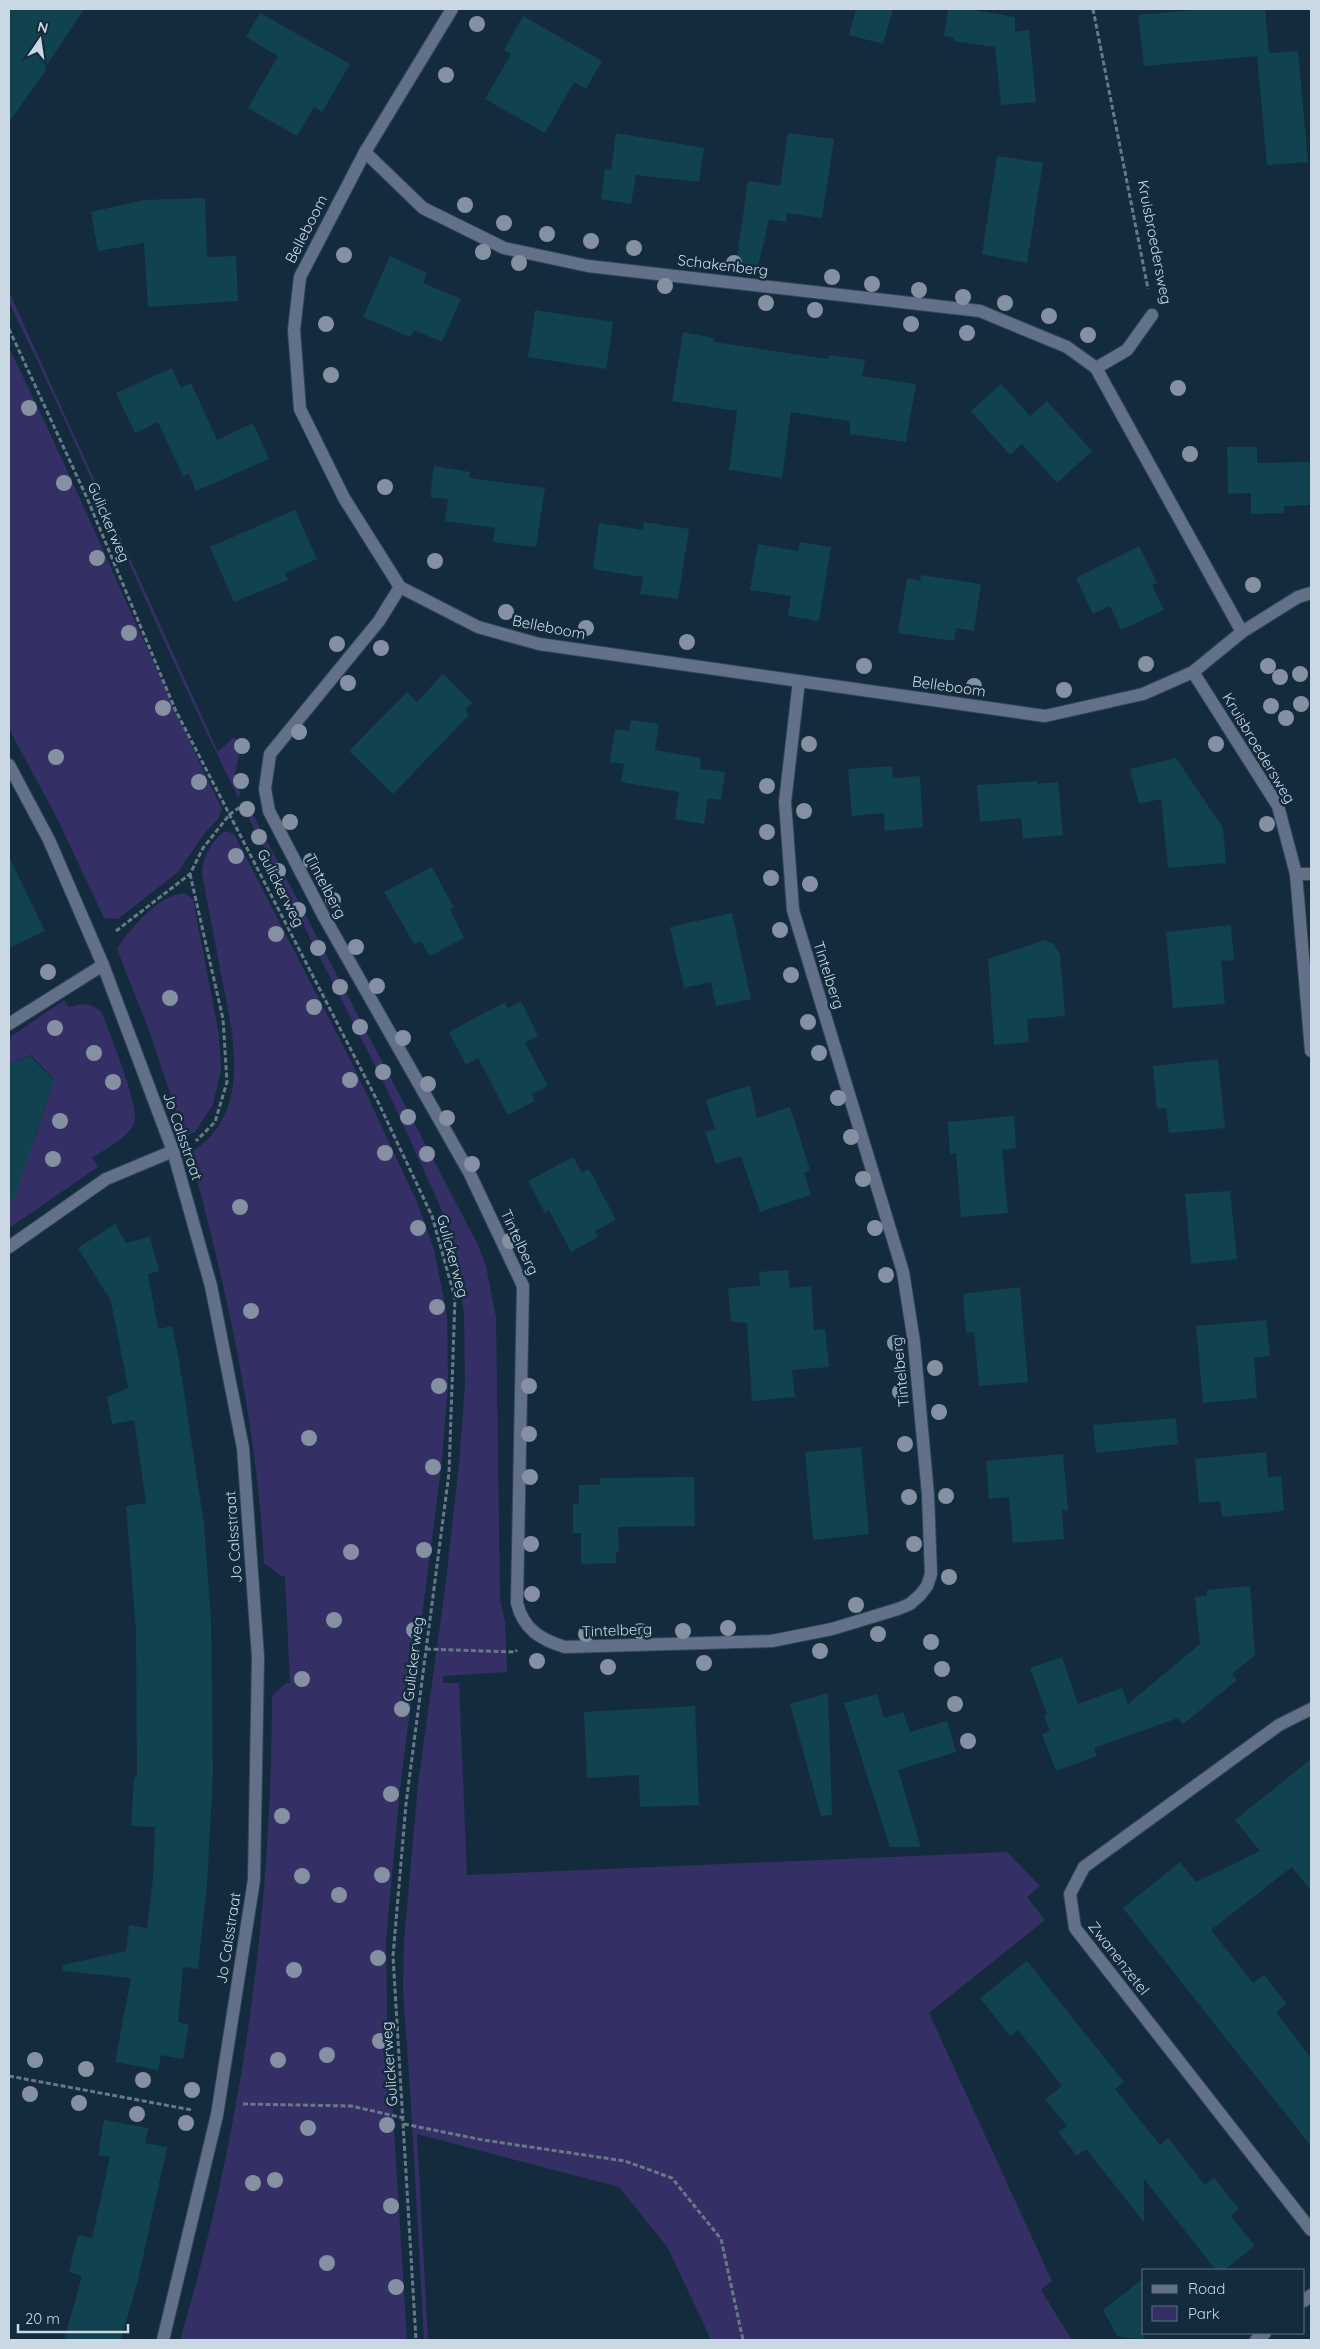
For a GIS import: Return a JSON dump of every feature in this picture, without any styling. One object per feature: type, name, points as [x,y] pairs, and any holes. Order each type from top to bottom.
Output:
[{"type":"street","name":"Belleboom","points":[[452,9],[366,152],[300,277],[294,340],[300,409],[344,498],[400,587],[478,627],[538,644],[1045,716],[1144,694],[1194,672],[1242,632],[1298,597],[1311,593]]},
{"type":"street","name":"Schakenberg","points":[[366,152],[423,208],[504,248],[588,266],[980,311],[1067,347],[1096,368]]},
{"type":"street","name":"Kruisbroedersweg","points":[[1096,368],[1127,350],[1152,315]]},
{"type":"street","points":[[1096,368],[1242,632]]},
{"type":"street","name":"Tintelberg","points":[[400,587],[379,621],[270,754],[265,788],[269,811],[323,916],[469,1172],[523,1286],[517,1603],[524,1620],[537,1636],[555,1644],[573,1648],[772,1642],[832,1629],[898,1610],[910,1604],[920,1595],[927,1586],[931,1574],[932,1560],[928,1495],[914,1342],[903,1272],[792,910],[785,802],[799,681]]},
{"type":"street","name":"Kruisbroedersweg","points":[[1194,672],[1278,806],[1296,874],[1311,1051]]},
{"type":"street","name":"Jo Calsstraat","points":[[9,765],[49,840],[103,964],[172,1151],[211,1286],[243,1448],[258,1657],[254,1880],[218,2109],[163,2340]]},
{"type":"street","points":[[1296,874],[1311,874]]},
{"type":"street","points":[[9,1024],[103,964]]},
{"type":"street","points":[[9,1247],[106,1179],[172,1151]]},
{"type":"street","name":"Zwanenzetel","points":[[1311,1710],[1279,1725],[1084,1867],[1070,1894],[1075,1928],[1311,2230]]},
{"type":"path","name":"Kruisbroedersweg","points":[[1092,9],[1152,315]]},
{"type":"path","name":"Gulickerweg","points":[[9,329],[87,498],[175,709],[379,1104],[428,1208],[455,1298],[449,1473],[406,1804],[393,1956],[404,2118],[407,2217],[416,2340]]},
{"type":"path","points":[[96,948],[190,874],[203,848],[230,814]]},
{"type":"path","points":[[172,1151],[190,1146],[215,1122],[227,1082],[223,1019],[190,874]]},
{"type":"path","points":[[426,1649],[514,1652],[537,1636]]},
{"type":"path","points":[[9,2076],[218,2109],[350,2106],[404,2118]]},
{"type":"path","points":[[404,2124],[484,2140],[625,2160],[672,2178],[721,2239],[743,2340]]},
{"type":"green space","points":[[9,292],[218,752],[234,737],[241,745],[234,779],[241,794],[238,797],[179,674],[67,425],[9,302]]},
{"type":"green space","points":[[9,348],[37,405],[222,809],[218,819],[204,834],[178,872],[118,919],[104,918],[57,818],[9,729]]},
{"type":"green space","points":[[248,805],[477,1243],[486,1266],[496,1317],[500,1599],[505,1622],[507,1672],[443,1676],[443,1683],[459,1683],[467,1875],[1007,1852],[1040,1886],[1027,1897],[1045,1920],[929,2013],[1052,2281],[1041,2290],[1072,2340],[711,2340],[668,2248],[619,2187],[417,2134],[428,2340],[424,2340],[403,1991],[404,1941],[418,1784],[445,1589],[459,1464],[465,1385],[464,1313],[455,1261],[445,1225],[447,1223],[385,1085],[243,807]]},
{"type":"green space","points":[[226,831],[234,834],[353,1065],[417,1202],[434,1249],[447,1315],[448,1384],[442,1460],[400,1789],[386,1940],[387,2014],[407,2340],[180,2340],[202,2261],[236,2103],[259,1943],[266,1863],[272,1700],[273,1695],[286,1683],[290,1683],[285,1576],[281,1576],[264,1563],[255,1459],[238,1356],[216,1254],[190,1153],[210,1137],[224,1117],[231,1095],[234,1071],[230,1022],[202,873],[209,849],[216,839]]},
{"type":"green space","points":[[184,893],[193,899],[219,1035],[221,1069],[213,1104],[195,1132],[185,1137],[150,1033],[117,949],[137,923],[155,906],[174,895]]},
{"type":"green space","points":[[64,1000],[69,1007],[87,1004],[102,1013],[129,1087],[135,1116],[134,1124],[121,1139],[92,1158],[98,1167],[9,1228],[9,1154],[28,1136],[34,1141],[54,1079],[31,1055],[9,1063],[9,1038]]},
{"type":"building","points":[[9,9],[84,9],[45,68],[47,69],[9,122]]},
{"type":"building","points":[[856,9],[893,9],[883,44],[849,35]]},
{"type":"building","points":[[948,9],[967,9],[1015,17],[1015,32],[1029,30],[1036,102],[1001,105],[995,47],[953,41],[954,38],[944,36]]},
{"type":"building","points":[[1206,9],[1265,9],[1269,53],[1298,51],[1308,162],[1267,165],[1257,56],[1144,66],[1138,15]]},
{"type":"building","points":[[260,13],[350,64],[322,112],[314,107],[297,136],[248,108],[278,56],[246,37]]},
{"type":"building","points":[[523,16],[602,61],[586,89],[574,82],[545,133],[485,99],[511,54],[504,50]]},
{"type":"building","points":[[616,133],[704,148],[699,182],[636,175],[631,204],[601,199],[605,169],[611,170]]},
{"type":"building","points":[[788,133],[834,139],[822,218],[787,213],[786,222],[769,219],[756,275],[735,271],[748,181],[780,186]]},
{"type":"building","points":[[997,156],[1043,163],[1027,263],[982,254]]},
{"type":"building","points":[[205,198],[207,257],[236,256],[238,301],[148,307],[144,243],[98,251],[91,212],[144,200]]},
{"type":"building","points":[[390,256],[427,273],[423,283],[461,299],[442,342],[414,330],[410,337],[363,317]]},
{"type":"building","points":[[535,310],[613,322],[606,369],[528,357]]},
{"type":"building","points":[[683,332],[714,338],[714,342],[828,359],[829,355],[865,360],[862,376],[916,384],[906,442],[850,434],[850,421],[791,412],[782,478],[729,470],[737,411],[672,401]]},
{"type":"building","points":[[172,368],[181,388],[191,383],[217,440],[253,423],[269,459],[196,491],[189,474],[183,476],[158,422],[135,433],[116,393]]},
{"type":"building","points":[[1001,384],[1030,416],[1047,401],[1092,451],[1057,483],[1022,444],[1010,455],[971,411]]},
{"type":"building","points":[[1227,447],[1257,447],[1257,463],[1311,462],[1311,505],[1284,506],[1284,513],[1251,514],[1251,493],[1228,494]]},
{"type":"building","points":[[434,466],[470,472],[469,478],[545,488],[536,547],[493,542],[495,528],[445,521],[448,499],[430,497]]},
{"type":"building","points":[[295,510],[317,559],[285,573],[288,580],[234,602],[210,547]]},
{"type":"building","points":[[644,522],[689,529],[678,599],[640,594],[643,577],[593,569],[599,523],[643,530]]},
{"type":"building","points":[[800,542],[831,547],[819,621],[788,616],[791,596],[750,590],[758,544],[798,551]]},
{"type":"building","points":[[1139,546],[1157,583],[1152,585],[1164,610],[1121,630],[1110,606],[1093,614],[1076,578]]},
{"type":"building","points":[[921,575],[981,584],[974,631],[956,628],[954,641],[898,633],[907,578],[920,581]]},
{"type":"building","points":[[443,674],[472,703],[465,710],[469,715],[393,794],[349,751],[407,692],[417,702]]},
{"type":"building","points":[[631,720],[659,724],[655,750],[701,758],[700,769],[725,772],[721,800],[708,798],[704,824],[675,819],[679,792],[621,782],[624,764],[610,762],[615,729],[629,731]]},
{"type":"building","points":[[1176,758],[1223,828],[1226,863],[1168,868],[1161,799],[1139,804],[1130,769]]},
{"type":"building","points":[[892,766],[893,778],[920,776],[923,827],[885,831],[884,813],[852,816],[848,769]]},
{"type":"building","points":[[1037,781],[1037,784],[1058,782],[1063,835],[1023,839],[1021,818],[980,822],[977,785]]},
{"type":"building","points":[[9,857],[45,931],[9,948]]},
{"type":"building","points":[[432,867],[454,908],[450,909],[464,938],[430,956],[421,941],[414,944],[384,892]]},
{"type":"building","points":[[732,913],[751,999],[716,1006],[711,982],[684,988],[670,927]]},
{"type":"building","points":[[1231,925],[1234,960],[1221,961],[1225,1004],[1173,1008],[1166,932]]},
{"type":"building","points":[[1045,940],[1053,944],[1060,954],[1065,1016],[1027,1019],[1029,1042],[994,1045],[988,959]]},
{"type":"building","points":[[521,1001],[538,1036],[525,1043],[548,1086],[531,1094],[535,1101],[508,1115],[478,1058],[466,1065],[449,1032],[505,1002],[508,1008]]},
{"type":"building","points":[[30,1056],[54,1080],[14,1199],[9,1198],[9,1063]]},
{"type":"building","points":[[1218,1059],[1225,1128],[1169,1133],[1166,1108],[1157,1109],[1153,1066]]},
{"type":"building","points":[[750,1085],[757,1118],[790,1107],[810,1170],[804,1173],[811,1195],[760,1212],[741,1156],[716,1164],[705,1132],[715,1129],[706,1100]]},
{"type":"building","points":[[1014,1116],[1016,1148],[1002,1150],[1008,1213],[961,1217],[956,1153],[950,1154],[948,1122]]},
{"type":"building","points":[[573,1157],[582,1173],[589,1169],[616,1220],[595,1231],[598,1237],[571,1252],[549,1210],[545,1213],[528,1181]]},
{"type":"building","points":[[1230,1191],[1237,1259],[1191,1264],[1185,1194]]},
{"type":"building","points":[[115,1224],[126,1243],[150,1237],[159,1271],[148,1274],[158,1329],[172,1326],[179,1360],[204,1524],[211,1619],[213,1775],[207,1884],[198,1969],[183,1967],[178,2022],[189,2025],[183,2059],[161,2055],[158,2070],[115,2062],[131,1978],[63,1971],[63,1965],[126,1951],[129,1925],[147,1928],[153,1878],[155,1827],[131,1826],[134,1777],[137,1777],[136,1630],[126,1506],[146,1503],[134,1420],[112,1424],[107,1397],[128,1388],[111,1301],[78,1248]]},
{"type":"building","points":[[788,1270],[790,1288],[811,1286],[814,1330],[825,1329],[829,1367],[792,1370],[795,1397],[752,1401],[747,1323],[731,1322],[728,1288],[760,1286],[759,1272]]},
{"type":"building","points":[[1020,1287],[1028,1382],[979,1386],[974,1332],[966,1333],[963,1294]]},
{"type":"building","points":[[1266,1320],[1270,1356],[1254,1358],[1257,1398],[1203,1403],[1196,1326]]},
{"type":"building","points":[[1176,1418],[1178,1444],[1096,1453],[1093,1425]]},
{"type":"building","points":[[861,1447],[869,1534],[813,1540],[805,1452]]},
{"type":"building","points":[[1266,1452],[1268,1477],[1281,1476],[1284,1511],[1222,1517],[1220,1501],[1199,1503],[1195,1459]]},
{"type":"building","points":[[1063,1454],[1068,1510],[1062,1510],[1064,1539],[1013,1543],[1009,1497],[989,1499],[986,1461]]},
{"type":"building","points":[[694,1477],[695,1526],[618,1527],[619,1552],[616,1552],[616,1563],[581,1564],[581,1533],[573,1533],[573,1504],[579,1503],[579,1485],[600,1485],[600,1478]]},
{"type":"building","points":[[1250,1586],[1255,1655],[1232,1674],[1237,1680],[1183,1724],[1178,1718],[1094,1748],[1097,1756],[1056,1771],[1042,1734],[1050,1731],[1044,1716],[1047,1714],[1030,1668],[1062,1657],[1078,1704],[1122,1688],[1128,1704],[1200,1644],[1195,1597],[1207,1596],[1207,1590]]},
{"type":"building","points":[[828,1693],[832,1815],[821,1816],[790,1704]]},
{"type":"building","points":[[877,1694],[884,1718],[903,1712],[910,1732],[947,1721],[956,1752],[898,1770],[921,1847],[890,1847],[844,1703]]},
{"type":"building","points":[[695,1706],[699,1805],[640,1807],[639,1775],[587,1778],[584,1712]]},
{"type":"building","points":[[1311,1759],[1311,1891],[1292,1867],[1211,1930],[1253,1983],[1264,1975],[1287,2004],[1276,2012],[1311,2058],[1311,2146],[1123,1908],[1180,1862],[1196,1882],[1260,1851],[1235,1820]]},
{"type":"building","points":[[1027,1961],[1124,2082],[1115,2089],[1160,2145],[1168,2138],[1205,2185],[1214,2178],[1239,2209],[1231,2216],[1255,2246],[1225,2269],[1215,2269],[1144,2179],[1144,2222],[1086,2149],[1077,2156],[1058,2132],[1067,2126],[1045,2099],[1062,2086],[1018,2030],[1010,2036],[980,1998]]},
{"type":"building","points":[[104,2120],[148,2128],[145,2143],[167,2147],[138,2280],[121,2340],[64,2340],[82,2276],[69,2272],[78,2235],[92,2238],[110,2157],[98,2155]]},
{"type":"building","points":[[1142,2280],[1142,2334],[1144,2334],[1144,2340],[1117,2336],[1103,2310]]}]
